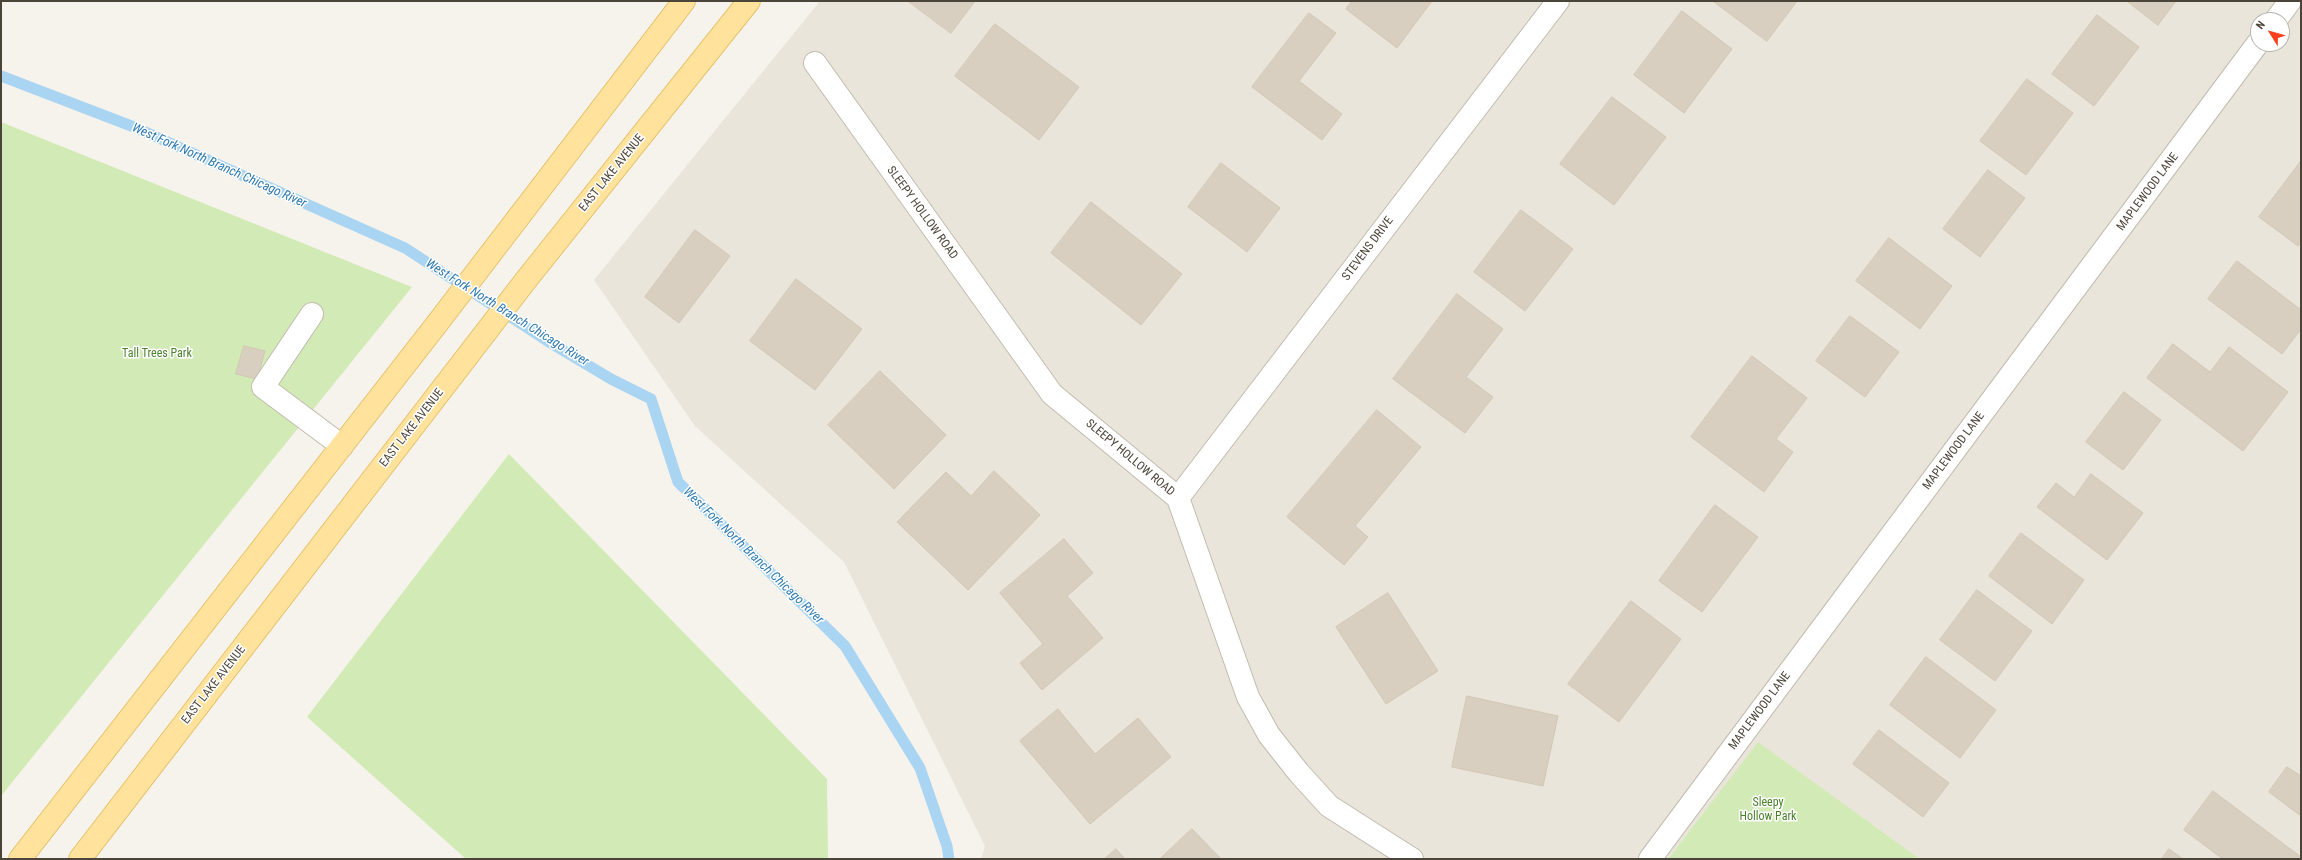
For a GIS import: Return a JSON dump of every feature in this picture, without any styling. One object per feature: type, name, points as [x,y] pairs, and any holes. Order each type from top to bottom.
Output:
[{"type":"main road","points":[[20,859],[436,325],[684,1]]},
{"type":"main road","name":"EAST LAKE AVENUE","points":[[80,859],[526,280],[749,1]]},
{"type":"street","name":"STEVENS DRIVE","points":[[1178,498],[1558,1]]},
{"type":"street","name":"MAPLEWOOD LANE","points":[[1650,859],[2252,52]]},
{"type":"street","name":"SLEEPY HOLLOW ROAD","points":[[815,63],[1052,394],[1178,498],[1248,697],[1269,735],[1299,774],[1329,806],[1412,859]]},
{"type":"street","points":[[312,314],[263,387],[342,446]]},
{"type":"shaded area","points":[[820,1],[2291,1],[2301,9],[2301,859],[1920,859],[1758,743],[1668,859],[981,859],[985,846],[844,562],[695,426],[594,280]]},
{"type":"green space","name":"Tall Trees Park","points":[[1,122],[412,287],[1,796]]},
{"type":"green space","points":[[509,454],[827,779],[828,859],[466,859],[307,717]]},
{"type":"green space","name":"Sleepy Hollow Park","points":[[1758,742],[1920,859],[1668,859]]},
{"type":"building","points":[[908,1],[975,1],[951,33]]},
{"type":"building","points":[[1352,1],[1432,1],[1397,48],[1346,9]]},
{"type":"building","points":[[1713,1],[1797,1],[1767,41]]},
{"type":"building","points":[[2127,1],[2176,1],[2158,25]]},
{"type":"building","points":[[1682,11],[1732,49],[1684,113],[1634,75]]},
{"type":"building","points":[[1309,13],[1336,33],[1299,81],[1342,114],[1322,140],[1252,87]]},
{"type":"building","points":[[2097,15],[2139,47],[2094,106],[2052,74]]},
{"type":"building","points":[[995,24],[1079,87],[1039,140],[955,76]]},
{"type":"building","points":[[2027,79],[2073,113],[2026,175],[1980,141]]},
{"type":"building","points":[[1612,97],[1666,137],[1614,205],[1560,164]]},
{"type":"building","points":[[2301,161],[2301,242],[2298,246],[2259,217]]},
{"type":"building","points":[[1221,163],[1280,208],[1247,252],[1188,207]]},
{"type":"building","points":[[1988,170],[2025,198],[1980,257],[1943,229]]},
{"type":"building","points":[[1091,202],[1182,274],[1141,325],[1051,253]]},
{"type":"building","points":[[1521,210],[1573,249],[1525,311],[1474,272]]},
{"type":"building","points":[[695,230],[730,256],[679,323],[645,297]]},
{"type":"building","points":[[1889,238],[1952,286],[1920,329],[1856,281]]},
{"type":"building","points":[[2237,261],[2301,310],[2301,329],[2282,354],[2208,299]]},
{"type":"building","points":[[796,279],[862,329],[815,390],[750,341]]},
{"type":"building","points":[[1457,294],[1503,329],[1466,377],[1493,397],[1465,433],[1393,379]]},
{"type":"building","points":[[1850,316],[1899,352],[1865,397],[1816,361]]},
{"type":"building","points":[[2173,344],[2210,372],[2229,347],[2288,392],[2243,451],[2147,378]]},
{"type":"building","points":[[244,346],[265,351],[257,379],[236,374]]},
{"type":"building","points":[[1752,356],[1807,398],[1776,439],[1793,452],[1764,492],[1691,437]]},
{"type":"building","points":[[880,371],[946,435],[894,489],[828,425]]},
{"type":"building","points":[[2124,392],[2161,420],[2123,470],[2086,442]]},
{"type":"building","points":[[1377,410],[1421,447],[1355,526],[1368,537],[1344,565],[1287,517]]},
{"type":"building","points":[[994,471],[1040,515],[968,590],[897,522],[946,472],[971,496]]},
{"type":"building","points":[[2091,474],[2143,513],[2107,560],[2037,507],[2056,483],[2074,497]]},
{"type":"building","points":[[1715,505],[1758,537],[1702,612],[1659,581]]},
{"type":"building","points":[[2021,533],[2084,580],[2052,624],[1989,576]]},
{"type":"building","points":[[1064,539],[1093,573],[1067,596],[1103,638],[1042,690],[1020,663],[1043,644],[1000,593]]},
{"type":"building","points":[[1977,590],[2032,631],[1995,681],[1940,640]]},
{"type":"building","points":[[1388,593],[1438,671],[1386,704],[1336,627]]},
{"type":"building","points":[[1631,601],[1681,639],[1619,722],[1568,684]]},
{"type":"building","points":[[1926,657],[1996,710],[1960,758],[1890,705]]},
{"type":"building","points":[[1467,696],[1558,716],[1543,786],[1452,767]]},
{"type":"building","points":[[1058,709],[1095,754],[1138,718],[1171,757],[1090,824],[1020,741]]},
{"type":"building","points":[[1879,730],[1949,783],[1923,817],[1853,764]]},
{"type":"building","points":[[2287,767],[2301,776],[2301,816],[2269,792]]},
{"type":"building","points":[[2213,791],[2301,857],[2301,859],[2223,859],[2184,830]]},
{"type":"building","points":[[1192,829],[1221,859],[1160,859]]},
{"type":"building","points":[[1116,849],[1125,859],[1105,859]]},
{"type":"building","points":[[2169,849],[2183,859],[2162,859]]},
{"type":"waterway","name":"West Fork North Branch Chicago River","points":[[1,76],[134,127],[405,248],[549,342],[611,379],[651,399],[678,482],[845,646],[920,768],[947,846],[949,859]]}]
